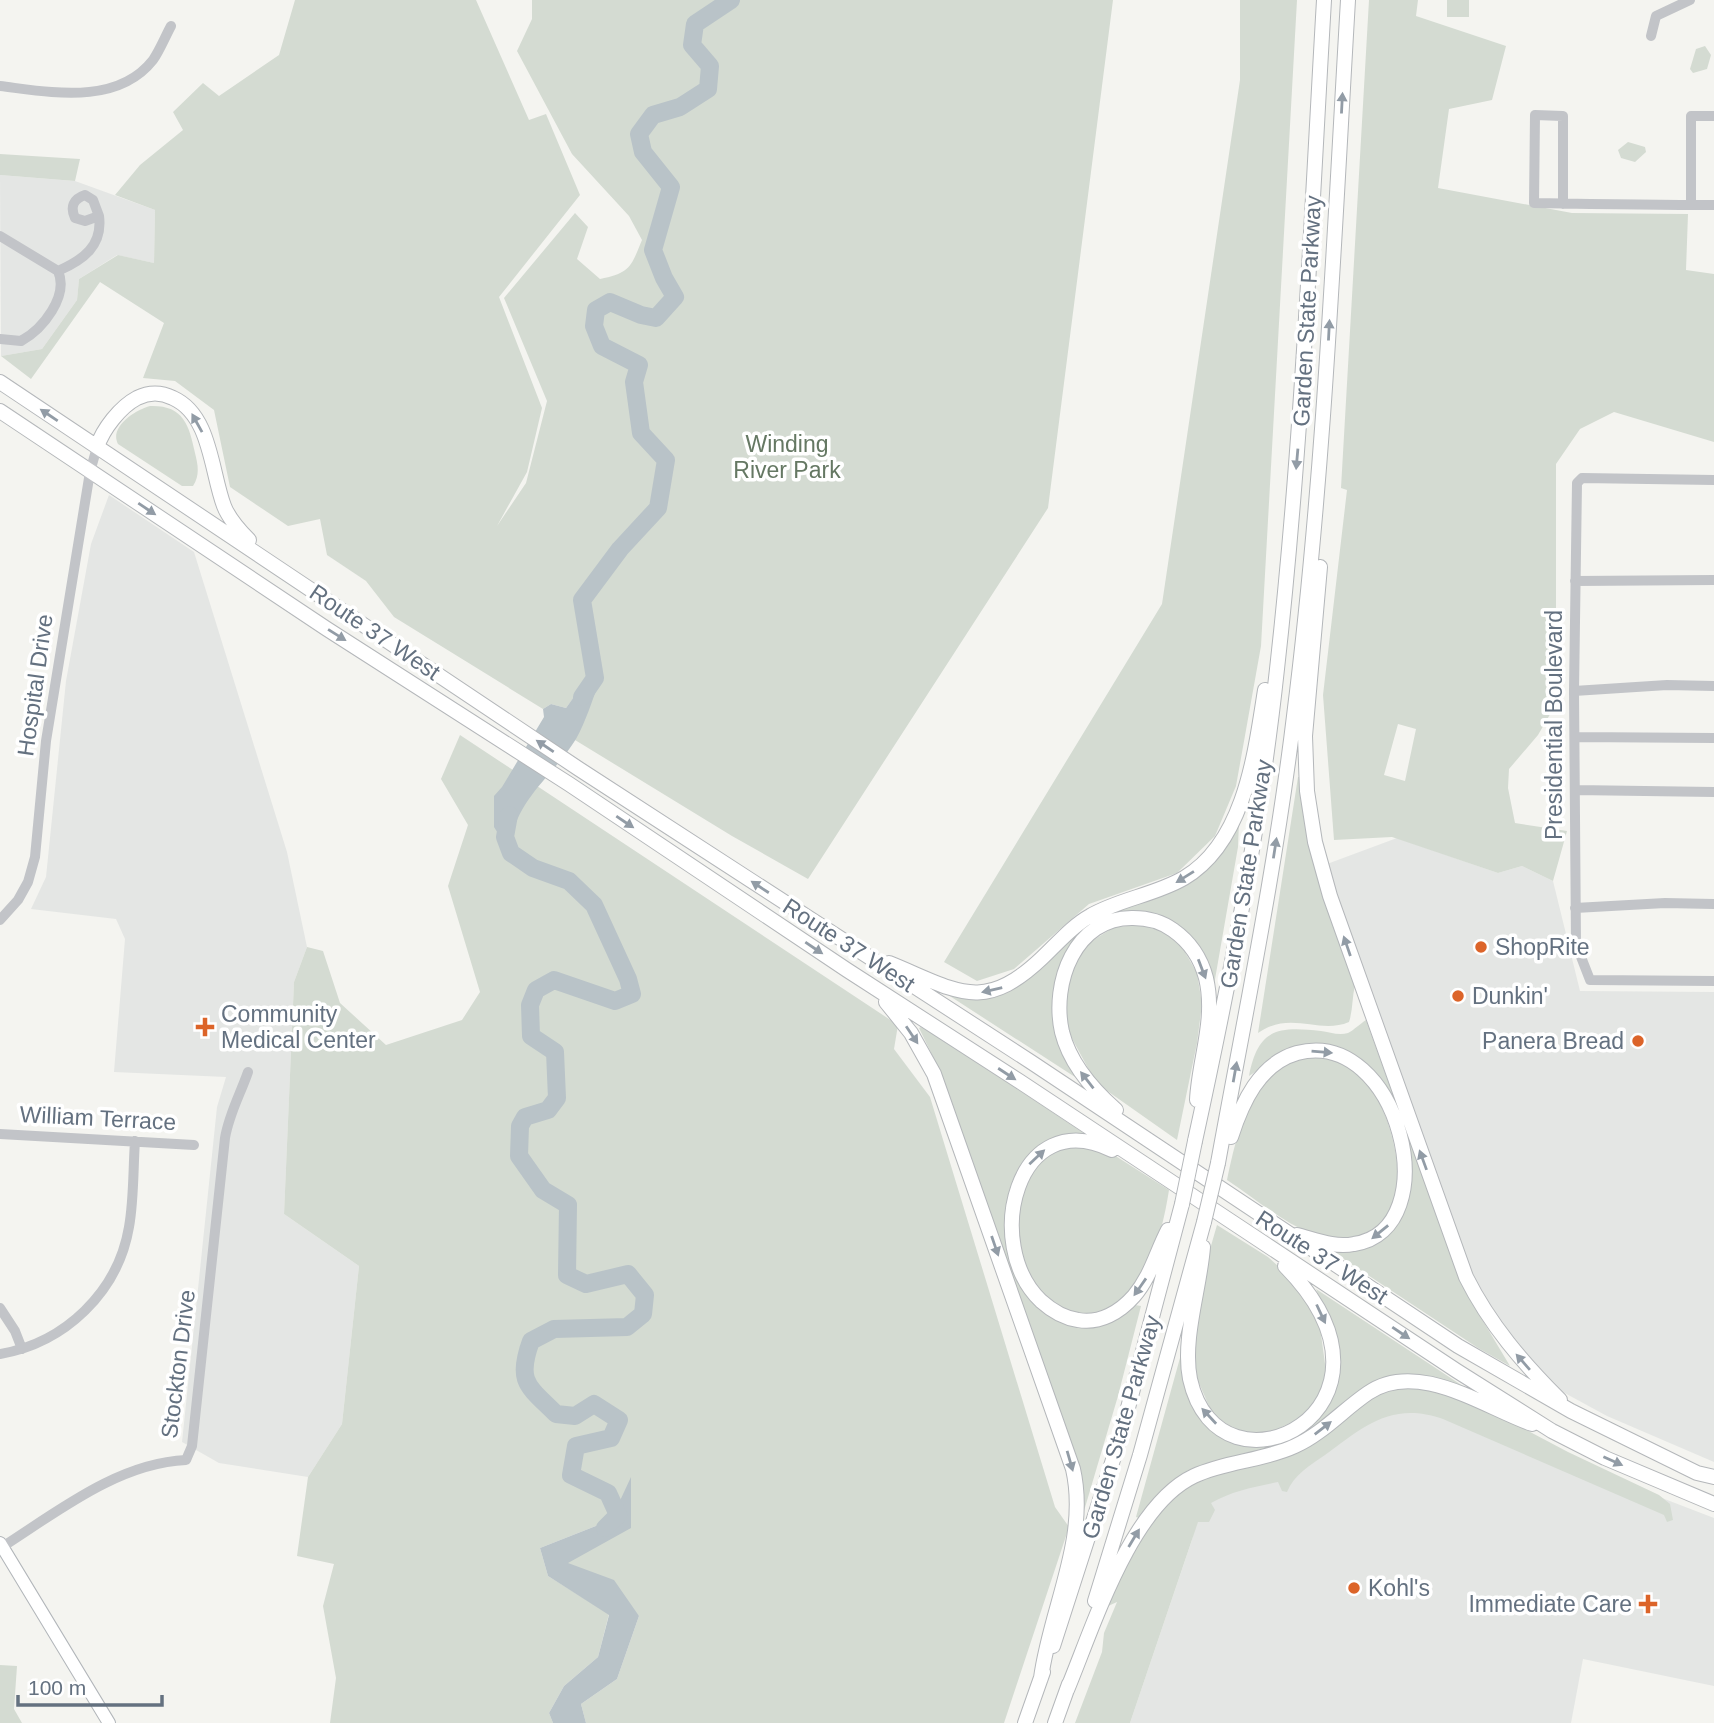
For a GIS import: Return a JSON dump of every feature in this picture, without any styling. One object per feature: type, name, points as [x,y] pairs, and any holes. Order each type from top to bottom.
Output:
[{"type":"highway","name":"Garden State Parkway","points":[[1025,1723],[1067,1610],[1120,1438],[1182,1204],[1224,1010],[1277,673],[1293,516],[1324,0]]},
{"type":"highway","name":"Garden State Parkway","points":[[1055,1723],[1140,1455],[1204,1222],[1261,939],[1289,760],[1317,514],[1348,0]]},
{"type":"highway","points":[[1328,361],[1319,597],[1306,736],[1307,791],[1317,853],[1376,1030],[1466,1277],[1504,1339],[1571,1411]]},
{"type":"highway","name":"Route 37 West","points":[[0,382],[579,769],[1458,1346],[1571,1411],[1698,1473],[1714,1477]]},
{"type":"highway","points":[[97,447],[109,425],[133,400],[152,393],[165,394],[183,403],[197,420],[206,442],[225,510],[249,540],[290,575]]},
{"type":"highway","name":"Route 37 West","points":[[0,411],[316,622],[569,784],[847,970],[1552,1431],[1714,1504]]},
{"type":"highway","points":[[858,951],[948,987],[974,992],[996,990],[1023,975],[1090,915],[1174,883],[1206,861],[1228,829],[1252,770],[1293,516]]},
{"type":"highway","points":[[1132,1130],[1076,1065],[1064,1038],[1059,1009],[1064,974],[1077,946],[1095,929],[1122,918],[1146,919],[1169,927],[1188,944],[1203,970],[1209,996],[1209,1021],[1198,1082],[1195,1141]]},
{"type":"highway","points":[[847,970],[878,994],[894,1011],[918,1044],[934,1073],[1073,1469],[1077,1501],[1075,1530],[1051,1625],[1041,1678]]},
{"type":"highway","points":[[1218,1163],[1249,1094],[1266,1072],[1280,1061],[1305,1052],[1332,1052],[1353,1060],[1369,1075],[1389,1105],[1400,1143],[1405,1188],[1396,1216],[1379,1234],[1356,1244],[1330,1244],[1280,1229]]},
{"type":"highway","points":[[1150,1168],[1107,1147],[1088,1142],[1057,1144],[1044,1150],[1030,1163],[1021,1177],[1012,1231],[1017,1265],[1035,1295],[1049,1308],[1070,1319],[1092,1320],[1114,1313],[1134,1296],[1146,1279],[1182,1204]]},
{"type":"highway","points":[[1204,1222],[1202,1257],[1189,1347],[1191,1384],[1203,1411],[1220,1428],[1234,1435],[1257,1440],[1286,1435],[1309,1420],[1325,1398],[1332,1365],[1329,1335],[1316,1303],[1304,1286],[1262,1243]]},
{"type":"highway","points":[[1067,1690],[1134,1536],[1158,1503],[1191,1477],[1303,1443],[1366,1394],[1379,1386],[1397,1381],[1420,1382],[1450,1389],[1552,1431]]},
{"type":"main road","points":[[1,1545],[109,1723]]},
{"type":"street","points":[[1651,36],[1656,16],[1690,0]]},
{"type":"street","points":[[0,86],[82,93],[122,84],[142,71],[153,59],[170,26]]},
{"type":"street","points":[[1563,204],[1563,116],[1535,115],[1534,203],[1563,204],[1714,205]]},
{"type":"street","points":[[1691,205],[1691,116],[1714,116]]},
{"type":"street","points":[[58,271],[78,263],[93,248],[98,239],[99,216]]},
{"type":"street","points":[[0,236],[58,271],[61,285],[53,309],[43,324],[21,341],[0,340]]},
{"type":"street","name":"Hospital Drive","points":[[0,920],[18,900],[28,883],[35,857],[46,741],[90,472],[97,447]]},
{"type":"street","name":"Presidential Boulevard","points":[[1714,480],[1579,480],[1576,486],[1574,691],[1576,944],[1590,980],[1714,981]]},
{"type":"street","points":[[1575,581],[1714,580]]},
{"type":"street","points":[[1574,691],[1667,685],[1714,686]]},
{"type":"street","points":[[1575,737],[1714,738]]},
{"type":"street","points":[[1575,790],[1714,792]]},
{"type":"street","points":[[1576,908],[1665,903],[1714,904]]},
{"type":"street","name":"Stockton Drive","points":[[1,1545],[109,1483],[153,1465],[186,1460],[192,1446],[225,1138],[233,1105],[248,1072]]},
{"type":"street","name":"William Terrace","points":[[0,1134],[194,1144]]},
{"type":"street","points":[[0,1354],[47,1339],[75,1321],[97,1298],[112,1275],[124,1248],[129,1227],[135,1141]]},
{"type":"street","points":[[0,1308],[10,1322],[22,1349]]},
{"type":"shaded area","points":[[0,175],[75,181],[155,210],[154,263],[117,255],[79,279],[77,300],[42,349],[1,356]]},
{"type":"shaded area","name":"Community Medical Center","points":[[109,495],[194,552],[287,852],[307,947],[294,982],[284,1214],[359,1266],[342,1424],[308,1477],[219,1463],[182,1442],[217,1107],[226,1077],[114,1072],[125,939],[116,919],[31,909],[46,877],[66,681],[91,544]]},
{"type":"shaded area","points":[[591,673],[599,682],[576,739],[523,808],[512,835],[501,838],[494,827],[494,796],[544,717],[543,709],[551,704],[566,708]]},
{"type":"shaded area","points":[[1397,838],[1498,873],[1522,866],[1553,881],[1580,991],[1714,992],[1714,1462],[1607,1416],[1561,1391],[1526,1361],[1477,1287],[1416,1126],[1327,864]]},
{"type":"shaded area","points":[[1397,1396],[1714,1518],[1714,1686],[1583,1659],[1571,1723],[1130,1723],[1192,1540],[1202,1491]]},
{"type":"shaded area","points":[[631,1477],[631,1528],[568,1563],[614,1580],[639,1616],[617,1679],[581,1704],[586,1723],[553,1723],[549,1713],[564,1686],[598,1657],[609,1615],[548,1576],[540,1548],[611,1520]]},
{"type":"green space","name":"Winding River Park","points":[[295,0],[476,0],[529,120],[546,114],[580,195],[499,297],[542,408],[527,472],[497,526],[526,483],[547,401],[504,298],[575,213],[588,227],[577,259],[600,279],[624,271],[635,257],[642,240],[629,216],[572,154],[517,51],[532,19],[532,0],[1113,0],[1048,508],[808,879],[575,740],[598,682],[592,673],[566,708],[551,704],[543,709],[394,617],[366,581],[327,555],[320,519],[288,526],[230,487],[214,410],[175,381],[143,378],[164,323],[100,282],[31,379],[1,356],[42,349],[77,300],[79,279],[118,255],[154,263],[155,210],[115,195],[140,165],[183,130],[173,112],[203,83],[219,96],[279,55]]},
{"type":"green space","points":[[1240,0],[1297,0],[1261,646],[1236,786],[1215,836],[1177,873],[1089,904],[1014,969],[977,981],[944,962],[1162,604],[1240,80]]},
{"type":"green space","points":[[1369,0],[1418,0],[1416,16],[1506,46],[1492,100],[1449,109],[1438,188],[1572,213],[1688,214],[1686,270],[1714,274],[1714,442],[1614,412],[1580,429],[1556,464],[1556,704],[1538,735],[1509,769],[1508,788],[1515,823],[1567,831],[1553,881],[1522,866],[1498,873],[1392,837],[1334,840],[1323,695],[1347,490],[1341,488]],"holes":[[[1398,724],[1416,729],[1405,781],[1384,775]]]},
{"type":"green space","points":[[1447,0],[1469,0],[1469,17],[1447,17]]},
{"type":"green space","points":[[1705,46],[1711,55],[1707,69],[1693,73],[1690,69],[1696,49]]},
{"type":"green space","points":[[1628,142],[1645,147],[1646,152],[1635,162],[1621,158],[1618,150]]},
{"type":"green space","points":[[0,154],[80,159],[75,181],[0,175]]},
{"type":"green space","points":[[150,406],[170,409],[183,418],[187,425],[198,466],[193,486],[182,486],[118,444],[117,431],[125,420]]},
{"type":"green space","points":[[460,735],[898,1025],[894,1049],[930,1097],[1055,1507],[1069,1527],[1004,1723],[586,1723],[581,1704],[617,1679],[639,1616],[567,1563],[611,1520],[540,1548],[548,1576],[609,1614],[598,1657],[564,1686],[549,1713],[553,1723],[330,1723],[336,1678],[323,1606],[334,1564],[297,1556],[308,1477],[342,1424],[359,1266],[284,1214],[294,982],[307,947],[323,951],[340,1003],[386,1045],[462,1020],[480,992],[448,886],[468,825],[441,779]]},
{"type":"green space","points":[[1298,777],[1320,883],[1355,985],[1351,1013],[1349,1022],[1338,1025],[1282,1023],[1258,1033]]},
{"type":"green space","points":[[1239,822],[1238,847],[1214,985],[1202,956],[1145,913],[1070,947],[1061,1049],[1075,1077],[942,991],[982,997],[1093,920],[1175,889]]},
{"type":"green space","points":[[1140,925],[1163,931],[1182,947],[1197,973],[1202,1004],[1197,1043],[1177,1140],[1096,1083],[1068,1031],[1066,1001],[1072,966],[1089,943],[1114,927]]},
{"type":"green space","points":[[1366,1020],[1456,1269],[1468,1296],[1510,1366],[1478,1348],[1330,1250],[1357,1249],[1378,1242],[1395,1227],[1409,1195],[1408,1166],[1395,1111],[1384,1083],[1375,1072],[1353,1054],[1326,1045],[1312,1044],[1284,1051],[1249,1076],[1258,1048],[1272,1034],[1292,1029],[1345,1034]]},
{"type":"green space","points":[[919,1028],[1088,1136],[1046,1143],[1027,1158],[1016,1173],[1009,1190],[1005,1230],[1013,1267],[1020,1283],[1039,1305],[1064,1322],[1135,1305],[1141,1306],[1081,1521],[1082,1502],[940,1071]]},
{"type":"green space","points":[[1325,1056],[1354,1068],[1376,1096],[1392,1135],[1398,1176],[1391,1210],[1381,1223],[1359,1236],[1336,1240],[1301,1229],[1227,1180],[1246,1111],[1265,1080],[1277,1068],[1292,1061]]},
{"type":"green space","points":[[1077,1145],[1114,1155],[1169,1190],[1154,1252],[1139,1281],[1117,1304],[1093,1313],[1069,1311],[1046,1299],[1037,1290],[1024,1264],[1020,1240],[1021,1198],[1027,1180],[1044,1158],[1058,1150]]},
{"type":"green space","points":[[1217,1225],[1278,1266],[1289,1277],[1319,1320],[1326,1371],[1320,1398],[1308,1415],[1266,1434],[1245,1433],[1232,1428],[1212,1413],[1195,1374],[1194,1335],[1204,1270]]},
{"type":"green space","points":[[1316,1289],[1472,1392],[1406,1376],[1305,1435],[1162,1491],[1139,1518],[1136,1517],[1183,1347],[1189,1395],[1200,1414],[1212,1423],[1258,1441],[1274,1444],[1296,1436],[1310,1426],[1321,1413],[1325,1407],[1337,1354],[1333,1331]]},
{"type":"green space","points":[[1403,1386],[1436,1390],[1496,1414],[1659,1495],[1670,1504],[1673,1520],[1667,1522],[1664,1515],[1443,1419],[1409,1413],[1380,1419],[1308,1467],[1287,1492],[1282,1491],[1278,1482],[1235,1492],[1211,1503],[1215,1510],[1209,1522],[1198,1522],[1130,1723],[1075,1723],[1102,1652],[1104,1633],[1117,1602],[1106,1607],[1125,1562],[1170,1498],[1200,1478],[1290,1453],[1373,1395]]},
{"type":"green space","points":[[0,1665],[17,1666],[14,1709],[22,1723],[0,1723]]},
{"type":"waterway","points":[[582,697],[595,678],[582,600],[620,549],[658,508],[666,460],[641,433],[634,382],[639,365],[602,346],[594,326],[596,310],[610,302],[656,318],[675,297],[653,250],[671,187],[643,152],[639,134],[653,115],[680,107],[708,89],[710,66],[692,45],[695,24],[731,0]]},
{"type":"waterway","points":[[509,815],[505,837],[511,853],[533,868],[569,881],[594,905],[628,979],[632,994],[615,1001],[554,980],[536,990],[530,1005],[531,1036],[555,1052],[557,1098],[548,1110],[525,1117],[520,1126],[519,1156],[543,1190],[568,1205],[567,1275],[586,1284],[628,1274],[645,1295],[643,1314],[627,1327],[554,1329],[531,1341],[525,1366],[527,1382],[556,1414],[575,1416],[594,1404],[619,1420],[611,1438],[576,1446],[571,1475],[608,1493],[618,1515],[605,1528]]},
{"type":"place","name":"ShopRite","points":[[1481,947]]},
{"type":"place","name":"Dunkin'","points":[[1458,996]]},
{"type":"place","name":"Community Medical Center","points":[[205,1027]]},
{"type":"place","name":"Panera Bread","points":[[1638,1041]]},
{"type":"place","name":"Kohl's","points":[[1354,1588]]},
{"type":"place","name":"Immediate Care","points":[[1648,1604]]}]
